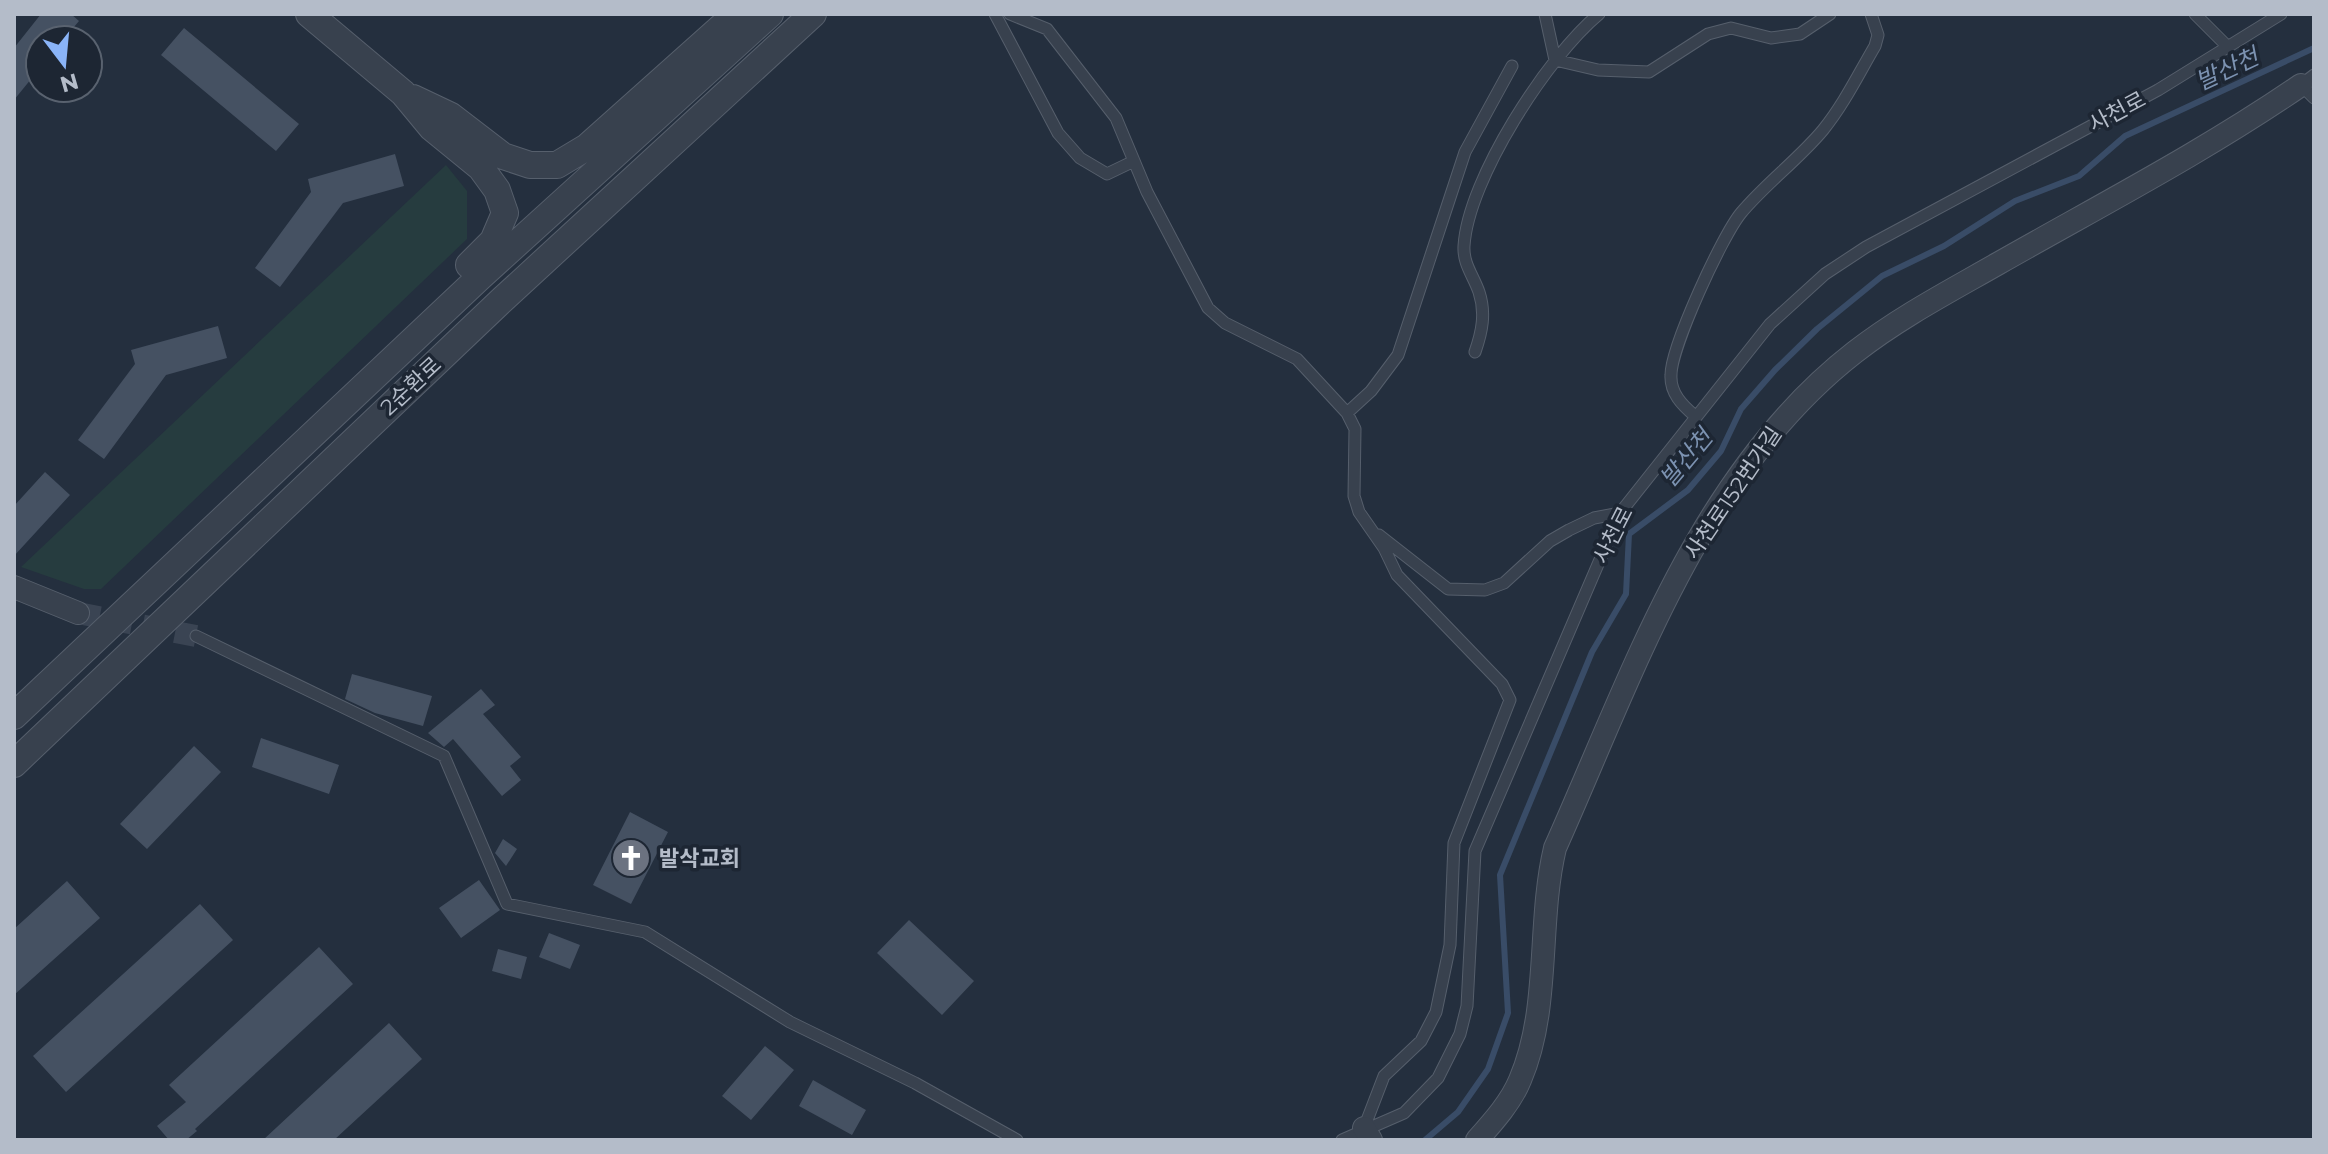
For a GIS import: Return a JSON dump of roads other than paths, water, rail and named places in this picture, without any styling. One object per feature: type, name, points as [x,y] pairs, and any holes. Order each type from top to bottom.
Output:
[{"type":"street","points":[[269,477],[437,296],[493,241],[505,213],[497,190],[481,168],[432,128],[403,93],[309,14]]},
{"type":"street","points":[[403,93],[451,116],[503,156],[530,165],[557,165],[587,147],[736,14]]},
{"type":"street","name":"2순환로","points":[[14,716],[480,277],[770,14]]},
{"type":"street","name":"2순환로","points":[[14,764],[503,299],[813,14]]},
{"type":"street","name":"사천로152번가길","points":[[1477,1140],[1520,1081],[1528,1055],[1536,1024],[1547,883],[1555,848],[1675,580],[1698,537],[1780,423],[1820,382],[1893,324],[2310,86]]},
{"type":"street","points":[[14,587],[78,613]]},
{"type":"lane","points":[[995,14],[1058,133],[1080,158],[1107,174],[1134,161]]},
{"type":"lane","points":[[1010,14],[1047,29],[1116,118],[1134,161],[1208,308],[1225,323],[1297,359],[1347,413],[1355,429],[1354,496],[1359,512],[1397,575],[1502,684],[1510,700],[1454,843],[1450,945],[1436,1012],[1421,1041],[1384,1076],[1368,1136]]},
{"type":"lane","points":[[1545,14],[1555,60]]},
{"type":"lane","points":[[1475,352],[1483,327],[1482,304],[1465,262],[1464,243],[1474,202],[1507,134],[1555,60],[1599,14]]},
{"type":"lane","points":[[1555,60],[1598,70],[1649,72],[1708,34],[1731,28],[1771,38],[1800,34],[1830,14]]},
{"type":"lane","points":[[1695,416],[1673,390],[1671,375],[1674,354],[1718,249],[1741,214],[1809,146],[1838,110],[1875,46],[1878,35],[1871,14]]},
{"type":"lane","points":[[2195,14],[2229,48]]},
{"type":"lane","name":"사천로","points":[[1342,1140],[1368,1136],[1404,1113],[1438,1078],[1460,1034],[1467,1006],[1475,851],[1620,513],[1770,324],[1825,274],[1866,247],[2158,90],[2281,14]]},
{"type":"lane","points":[[1347,413],[1371,391],[1398,355],[1465,152],[1512,66]]},
{"type":"lane","points":[[1372,530],[1448,589],[1485,590],[1504,583],[1550,541],[1569,530],[1594,518],[1620,513]]},
{"type":"lane","points":[[196,636],[444,756],[507,904],[645,932],[790,1022],[915,1083],[1017,1140]]},
{"type":"waterway","name":"발산천","points":[[1425,1140],[1458,1112],[1488,1069],[1508,1013],[1500,875],[1592,652],[1626,594],[1629,534],[1688,490],[1721,451],[1741,409],[1775,370],[1817,329],[1882,276],[1944,246],[2015,201],[2079,176],[2125,136],[2314,48]]},
{"type":"tunnel","points":[[78,613],[196,636]]},
{"type":"place","name":"발삭교회","points":[[631,858]]}]
